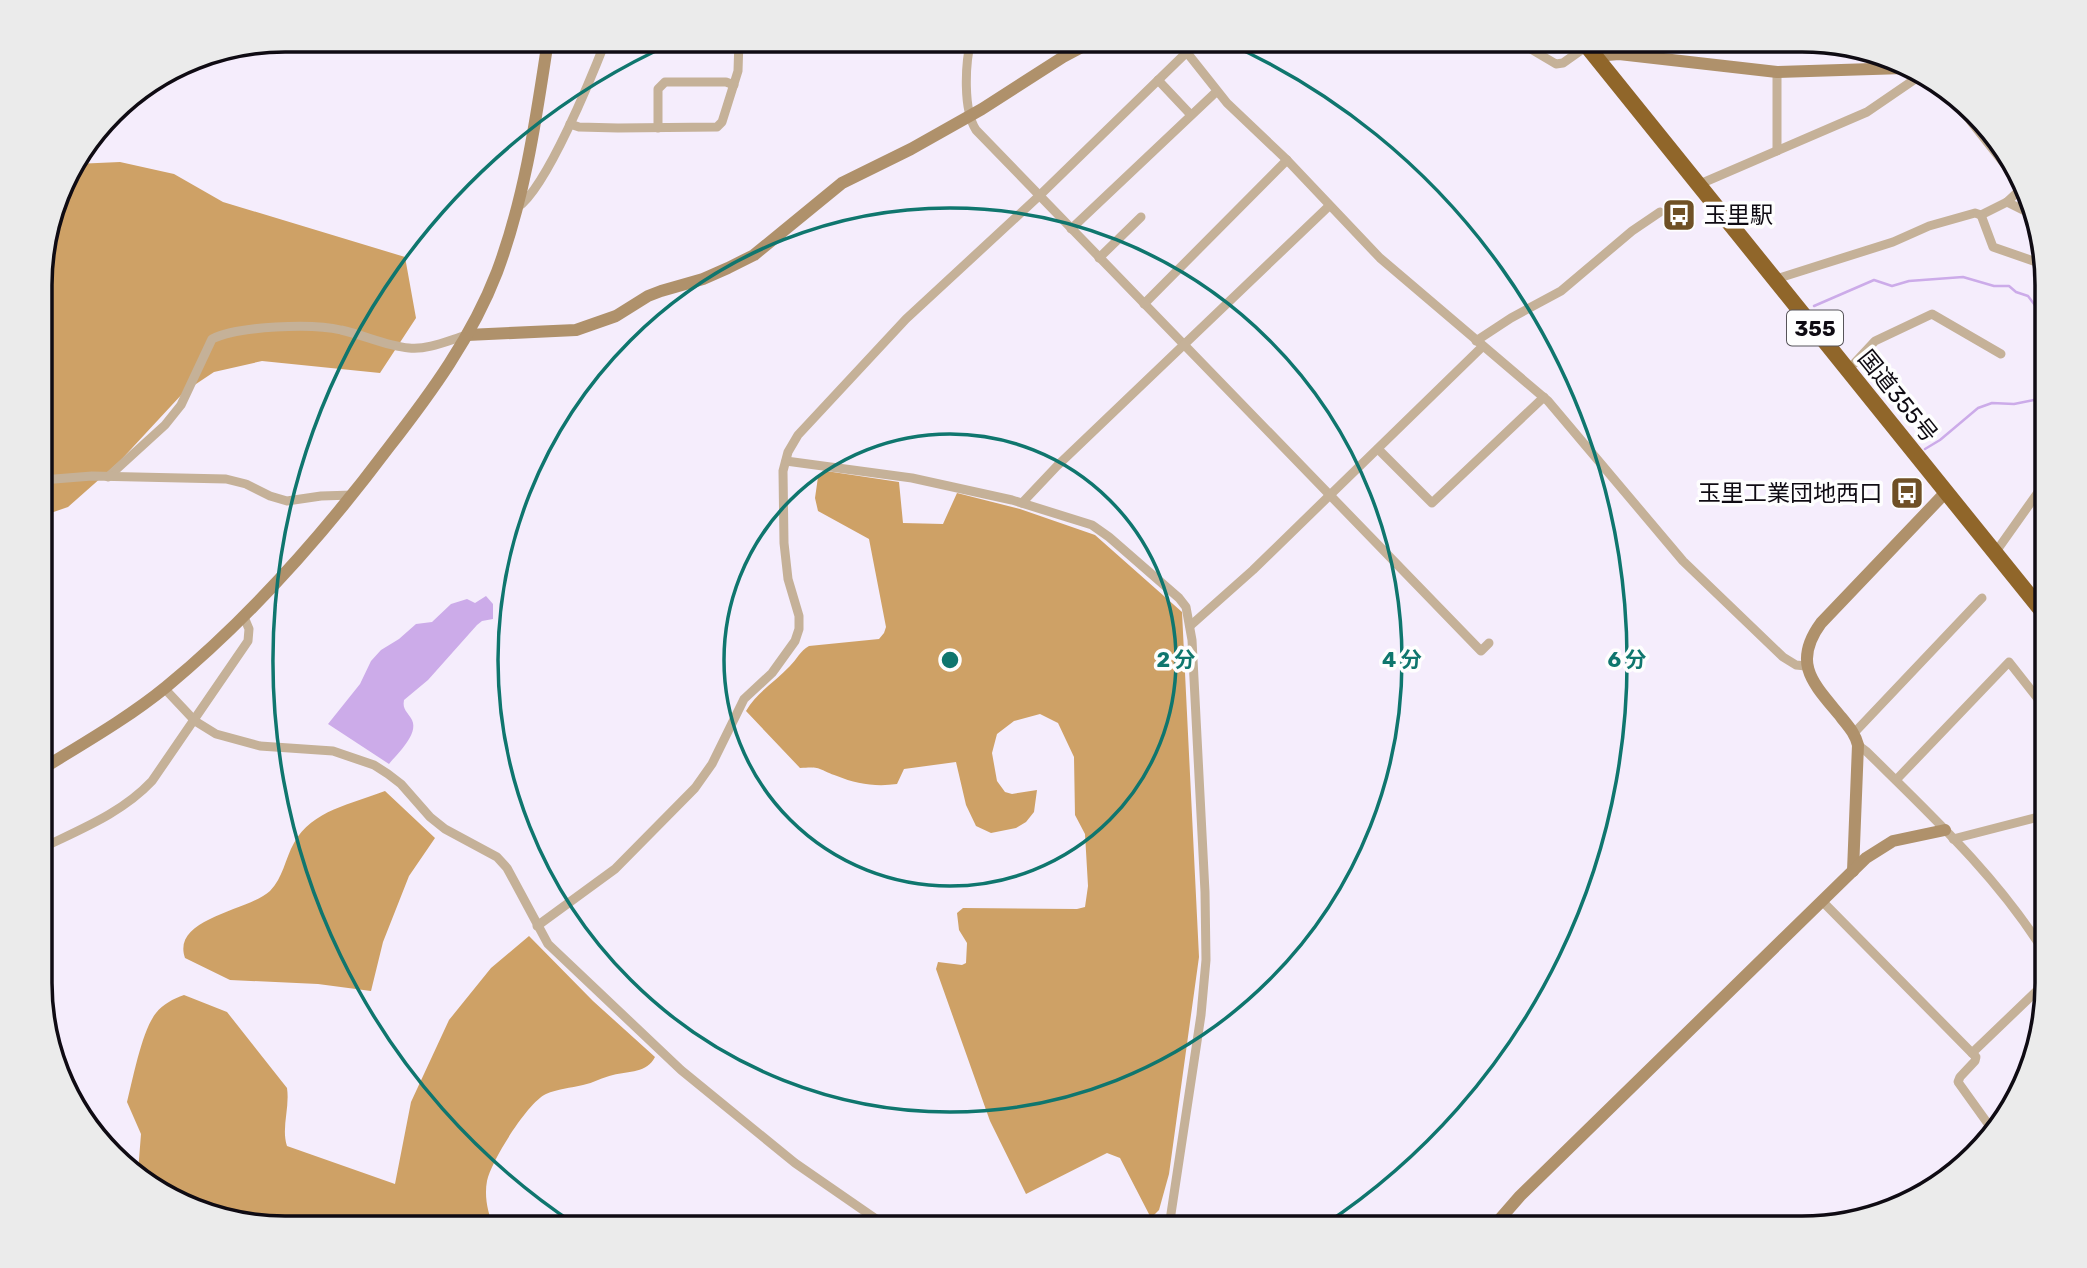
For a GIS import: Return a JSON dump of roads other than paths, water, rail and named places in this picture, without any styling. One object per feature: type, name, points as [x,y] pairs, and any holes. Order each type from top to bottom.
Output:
[{"type":"highway","name":"国道355号","points":[[1592,52],[2034,601]]},
{"type":"street","points":[[52,762],[164,688],[244,617],[353,495],[431,393],[467,335],[496,275],[519,207],[546,52]]},
{"type":"street","points":[[519,207],[533,193],[570,124],[601,52]]},
{"type":"street","points":[[570,124],[579,127],[716,127],[722,122],[734,85],[739,52]]},
{"type":"street","points":[[970,52],[967,85],[970,116],[976,130],[1481,651],[1489,643]]},
{"type":"street","points":[[108,477],[165,425],[181,405],[212,339],[218,336],[269,328],[336,329],[410,349],[427,348],[467,335],[576,330],[616,316],[648,296],[716,274],[754,255],[842,183],[890,161],[970,116],[1072,52]]},
{"type":"street","points":[[537,926],[615,869],[695,788],[712,764],[744,699],[772,673],[795,641],[799,616],[788,579],[784,543],[783,471],[792,444],[808,423],[906,319],[1039,197],[1187,52],[1216,92],[1287,160],[1380,258],[1544,397],[1683,561],[1783,657],[1806,666]]},
{"type":"street","points":[[1536,52],[1556,64],[1563,63],[1580,52]]},
{"type":"street","points":[[1673,52],[1777,72],[1887,69]]},
{"type":"street","points":[[1777,72],[1777,151]]},
{"type":"street","points":[[1158,80],[1191,115]]},
{"type":"street","points":[[1700,184],[1867,112],[1912,81]]},
{"type":"street","points":[[658,128],[658,89],[665,82],[726,82],[734,85]]},
{"type":"street","points":[[1071,229],[1216,92]]},
{"type":"street","points":[[1144,304],[1287,160]]},
{"type":"street","points":[[1776,279],[1893,242],[1929,226],[1975,213],[1981,215],[2007,202],[2015,193]]},
{"type":"street","points":[[2007,202],[2021,209]]},
{"type":"street","points":[[1022,503],[1057,466],[1329,205]]},
{"type":"street","points":[[1190,626],[1330,496],[1479,344],[1511,318],[1562,291],[1632,231],[1660,212]]},
{"type":"street","points":[[1981,215],[1993,247],[2033,261]]},
{"type":"street","points":[[1099,258],[1141,217]]},
{"type":"street","points":[[1848,370],[1875,341],[1933,314],[2001,354]]},
{"type":"street","points":[[1378,449],[1432,503],[1544,397]]},
{"type":"street","points":[[786,461],[912,478],[1022,503],[1099,528],[1186,607],[1190,626],[1205,892],[1206,960],[1201,1015],[1171,1215]]},
{"type":"street","points":[[52,478],[226,479],[287,501],[353,495]]},
{"type":"street","points":[[1946,492],[1821,623],[1808,643],[1806,666],[1813,683],[1856,739],[1949,834],[2016,912],[2034,938]]},
{"type":"street","points":[[1996,553],[2034,498]]},
{"type":"street","points":[[1853,871],[1856,739],[1982,598]]},
{"type":"street","points":[[52,843],[108,816],[136,798],[152,781],[248,641],[249,629],[244,617]]},
{"type":"street","points":[[1896,780],[2009,662],[2034,694]]},
{"type":"street","points":[[164,688],[195,720],[216,734],[260,746],[333,751],[374,765],[401,784],[430,817],[445,829],[497,857],[507,868],[548,944],[681,1070],[795,1163],[871,1216]]},
{"type":"street","points":[[1503,1215],[1822,901],[1885,844],[2034,817]]},
{"type":"street","points":[[1822,901],[1976,1057],[1958,1082],[1987,1123]]},
{"type":"street","points":[[1972,1053],[2034,994]]},
{"type":"waterway","points":[[1814,306],[1874,280],[1892,286],[1909,281],[1963,277],[1994,286],[2009,286],[2028,296],[2034,304]]},
{"type":"waterway","points":[[1925,449],[1978,408],[1992,403],[2014,404],[2034,400]]},
{"type":"place","name":"玉里駅","points":[[1679,215]]},
{"type":"place","name":"玉里工業団地西口","points":[[1907,493]]}]
